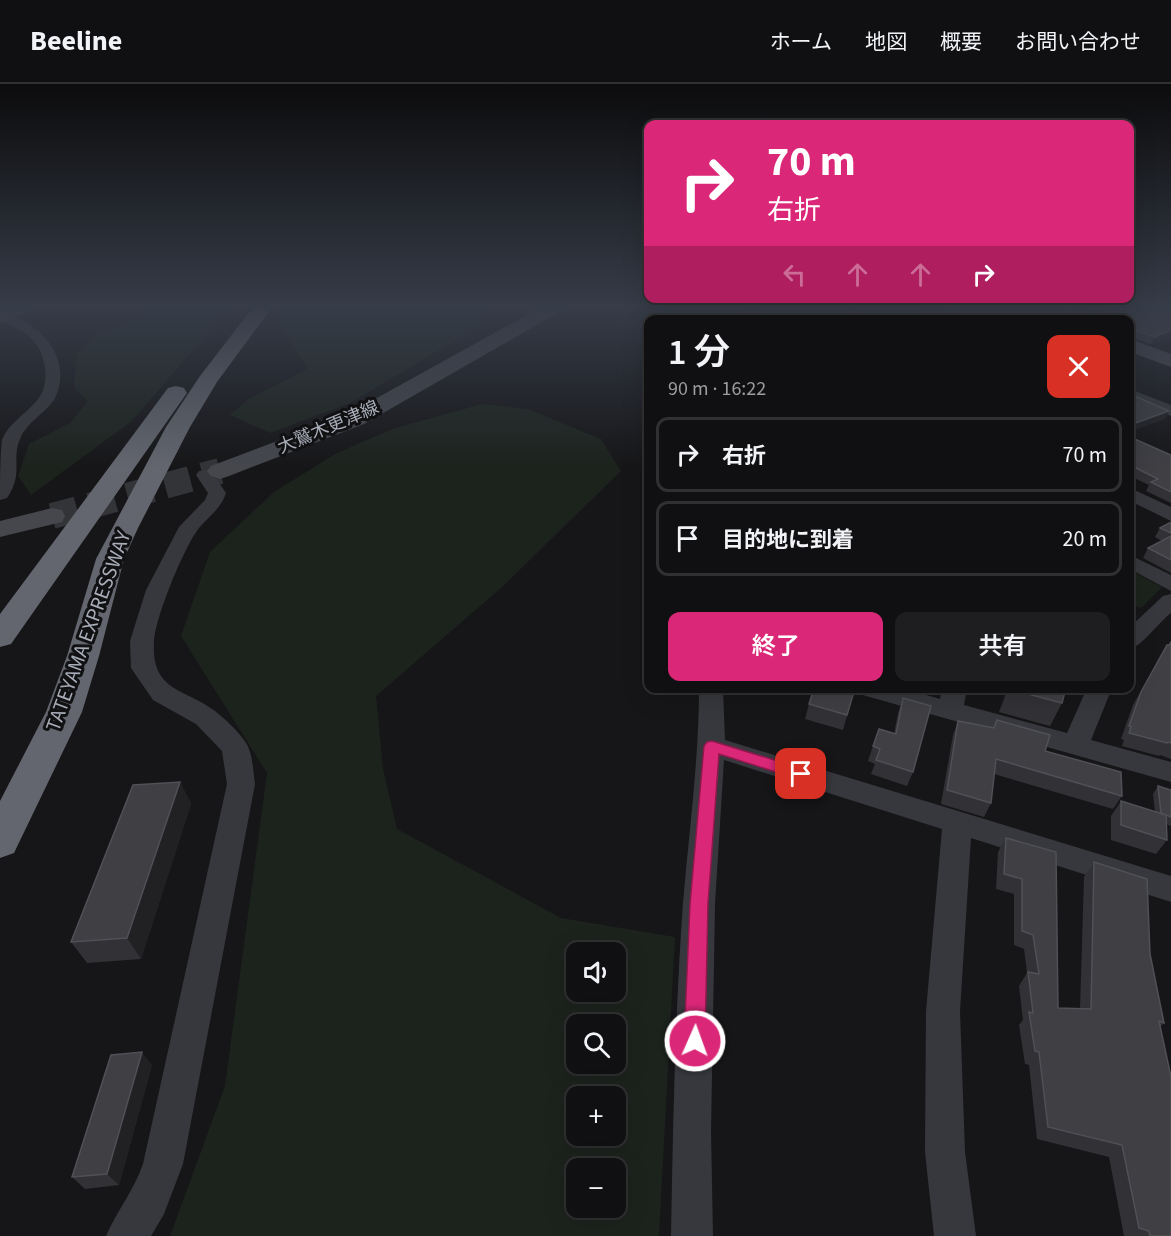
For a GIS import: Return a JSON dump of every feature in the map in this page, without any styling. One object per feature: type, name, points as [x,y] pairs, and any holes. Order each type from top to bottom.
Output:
[{"type":"highway","name":"TATEYAMA EXPRESSWAY","points":[[0,637],[201,360]]},
{"type":"highway","name":"TATEYAMA EXPRESSWAY","points":[[0,841],[64,712],[83,656],[110,558],[178,427],[207,380],[223,360]]},
{"type":"main road","name":"大鷲木更津線","points":[[213,473],[356,419],[461,360]]},
{"type":"main road","points":[[0,529],[52,516]]},
{"type":"street","points":[[0,494],[8,476],[8,444],[21,423],[52,390],[50,360]]},
{"type":"street","points":[[1134,396],[1171,411]]},
{"type":"street","points":[[128,1236],[150,1200],[163,1164],[241,784],[235,747],[204,717],[162,694],[143,668],[142,641],[157,590],[189,527],[214,502],[217,493],[213,473]]},
{"type":"street","points":[[1134,496],[1171,515]]},
{"type":"street","points":[[1134,563],[1171,584]]},
{"type":"street","points":[[1134,636],[1147,621],[1171,601]]},
{"type":"street","points":[[692,1236],[692,1132],[699,904],[712,746],[711,693]]},
{"type":"street","points":[[903,693],[952,700],[1075,746],[1171,772]]},
{"type":"street","points":[[1075,746],[1098,693]]},
{"type":"street","points":[[712,746],[1171,889]]},
{"type":"street","points":[[954,1236],[945,1152],[943,1011],[957,823]]},
{"type":"shaded area","points":[[76,360],[185,360],[132,421],[31,495],[18,476],[29,444],[70,423],[88,401],[74,387]]},
{"type":"shaded area","points":[[302,360],[423,360],[350,403],[270,433],[230,415],[250,398],[308,369]]},
{"type":"shaded area","points":[[482,404],[528,409],[601,439],[621,471],[501,588],[376,696],[383,769],[397,829],[561,918],[675,937],[659,1236],[170,1236],[225,1086],[267,773],[181,636],[210,552],[274,492],[337,453],[395,428]]},
{"type":"shaded area","points":[[1134,572],[1162,587],[1141,608],[1134,605]]},
{"type":"building","points":[[1134,396],[1169,411],[1134,424]]},
{"type":"building","points":[[1134,439],[1171,455],[1171,492],[1151,482],[1158,479],[1134,467]]},
{"type":"building","points":[[1171,522],[1171,533],[1160,528]]},
{"type":"building","points":[[1171,536],[1171,560],[1148,548]]},
{"type":"building","points":[[1171,642],[1171,743],[1167,743],[1129,733],[1131,727],[1129,726],[1141,692],[1167,645]]},
{"type":"building","points":[[812,693],[854,693],[847,715],[809,704]]},
{"type":"building","points":[[1024,693],[1065,693],[1062,703]]},
{"type":"building","points":[[903,698],[931,706],[913,772],[876,760],[880,749],[873,746],[879,729],[896,734]]},
{"type":"building","points":[[997,720],[1050,735],[1045,751],[1121,772],[1122,796],[996,759],[991,803],[947,790],[958,721],[994,728]]},
{"type":"building","points":[[180,782],[127,938],[71,942],[133,785]]},
{"type":"building","points":[[1158,786],[1171,790],[1171,817],[1161,813]]},
{"type":"building","points":[[1121,801],[1166,815],[1167,840],[1121,825]]},
{"type":"building","points":[[1006,838],[1056,852],[1058,1008],[1091,1009],[1094,862],[1147,879],[1150,954],[1164,1023],[1159,1021],[1171,1077],[1171,1236],[1150,1236],[1149,1231],[1139,1228],[1122,1145],[1048,1127],[1039,1052],[1035,1051],[1029,1012],[1033,1013],[1028,972],[1039,974],[1033,935],[1022,931],[1022,879],[1004,874]]},
{"type":"building","points":[[142,1052],[107,1174],[72,1177],[111,1055]]},
{"type":"tunnel","points":[[52,516],[220,471]]},
{"type":"route","points":[[695,1041],[699,904],[712,746],[801,774]]}]
